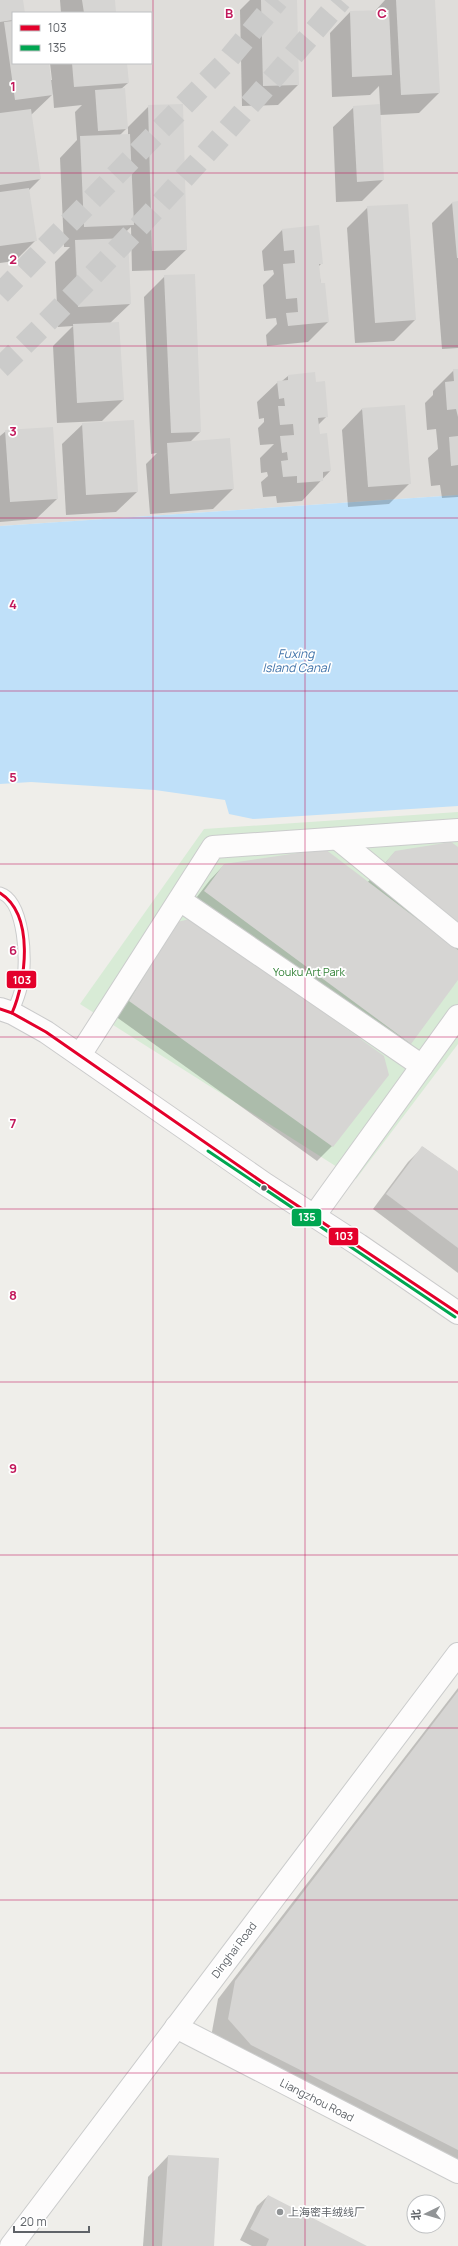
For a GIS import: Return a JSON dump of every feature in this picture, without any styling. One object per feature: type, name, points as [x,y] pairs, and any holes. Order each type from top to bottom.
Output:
[{"type":"street","points":[[80,1056],[213,847],[458,830]]},
{"type":"street","points":[[338,839],[458,937]]},
{"type":"street","points":[[180,900],[422,1066]]},
{"type":"street","points":[[6,1011],[46,1032],[264,1184],[458,1313]]},
{"type":"street","points":[[314,1216],[458,1016]]},
{"type":"street","name":"Dinghai Road","points":[[11,2246],[458,1654]]},
{"type":"street","name":"Liangzhou Road","points":[[176,2028],[458,2172]]},
{"type":"lane","points":[[0,893],[5,895],[17,912],[22,934],[24,954],[22,983],[6,1011]]},
{"type":"shaded area","points":[[0,0],[458,0],[458,495],[0,526]]},
{"type":"green space","name":"Youku Art Park","points":[[458,812],[458,1044],[356,1179],[80,1004],[204,829]]},
{"type":"water","name":"Fuxing Island Canal","points":[[458,495],[458,806],[253,819],[229,814],[225,800],[155,790],[31,782],[0,784],[0,526]]},
{"type":"building","points":[[0,0],[23,0],[25,12],[12,12],[12,20],[0,22]]},
{"type":"building","points":[[82,0],[115,0],[116,12],[84,12]]},
{"type":"building","points":[[261,0],[297,0],[299,85],[263,86]]},
{"type":"building","points":[[396,0],[435,0],[440,93],[401,95]]},
{"type":"building","points":[[389,10],[392,75],[352,77],[350,11]]},
{"type":"building","points":[[12,21],[12,64],[49,64],[53,95],[15,100],[4,22]]},
{"type":"building","points":[[72,64],[127,64],[129,83],[74,87]]},
{"type":"building","points":[[125,88],[128,129],[98,131],[95,90]]},
{"type":"building","points":[[183,104],[187,250],[152,251],[148,105]]},
{"type":"building","points":[[380,104],[384,180],[357,182],[353,106]]},
{"type":"building","points":[[31,109],[41,179],[0,185],[0,113]]},
{"type":"building","points":[[130,134],[134,225],[84,227],[80,136]]},
{"type":"building","points":[[29,188],[37,241],[0,246],[0,192]]},
{"type":"building","points":[[458,201],[458,258],[457,258],[452,202]]},
{"type":"building","points":[[408,204],[416,320],[375,323],[367,206]]},
{"type":"building","points":[[319,225],[323,264],[319,264],[321,283],[325,283],[329,322],[288,326],[286,313],[298,312],[297,298],[286,299],[283,264],[295,263],[294,250],[284,251],[282,229]]},
{"type":"building","points":[[128,238],[131,304],[78,307],[75,240]]},
{"type":"building","points":[[195,274],[201,432],[171,433],[164,275]]},
{"type":"building","points":[[119,322],[124,400],[77,403],[73,324]]},
{"type":"building","points":[[453,369],[458,369],[458,417],[456,409],[447,410],[445,382],[454,381]]},
{"type":"building","points":[[315,372],[316,382],[325,381],[328,417],[318,418],[320,434],[327,433],[331,471],[323,472],[323,481],[297,483],[297,476],[283,477],[281,461],[288,460],[287,452],[282,453],[280,436],[294,435],[293,424],[280,425],[278,406],[285,406],[284,398],[279,399],[277,381],[288,380],[288,375]]},
{"type":"building","points":[[405,405],[411,484],[368,487],[362,408]]},
{"type":"building","points":[[134,420],[138,492],[86,495],[82,423]]},
{"type":"building","points":[[53,427],[58,499],[10,502],[5,430]]},
{"type":"building","points":[[458,436],[458,465],[451,466],[449,437]]},
{"type":"building","points":[[230,438],[234,489],[170,494],[167,443]]},
{"type":"building","points":[[451,842],[458,847],[458,930],[381,868],[395,851]]},
{"type":"building","points":[[325,849],[458,950],[458,980],[411,1044],[204,891],[224,864]]},
{"type":"building","points":[[194,918],[384,1056],[389,1075],[333,1147],[129,1001],[177,922]]},
{"type":"building","points":[[422,1146],[458,1171],[458,1248],[386,1194]]},
{"type":"building","points":[[458,1691],[458,2150],[251,2045],[228,2019],[235,1981]]},
{"type":"building","points":[[168,2155],[219,2158],[214,2246],[162,2246]]},
{"type":"building","name":"上海密丰绒线厂","points":[[268,2195],[367,2246],[266,2246],[269,2239],[250,2229]]},
{"type":"tunnel","points":[[0,294],[225,63],[278,0]]},
{"type":"tunnel","points":[[0,368],[89,279],[175,188],[259,95],[341,0]]},
{"type":"transit line","name":"103","points":[[0,893],[11,903],[19,917],[23,932],[24,967],[17,1000],[12,1013]]},
{"type":"transit line","name":"103","points":[[0,1009],[12,1013],[46,1032],[265,1184],[458,1313]]},
{"type":"transit line","name":"135","points":[[208,1151],[455,1317]]},
{"type":"place","name":"上海密丰绒线厂","points":[[280,2212]]}]
